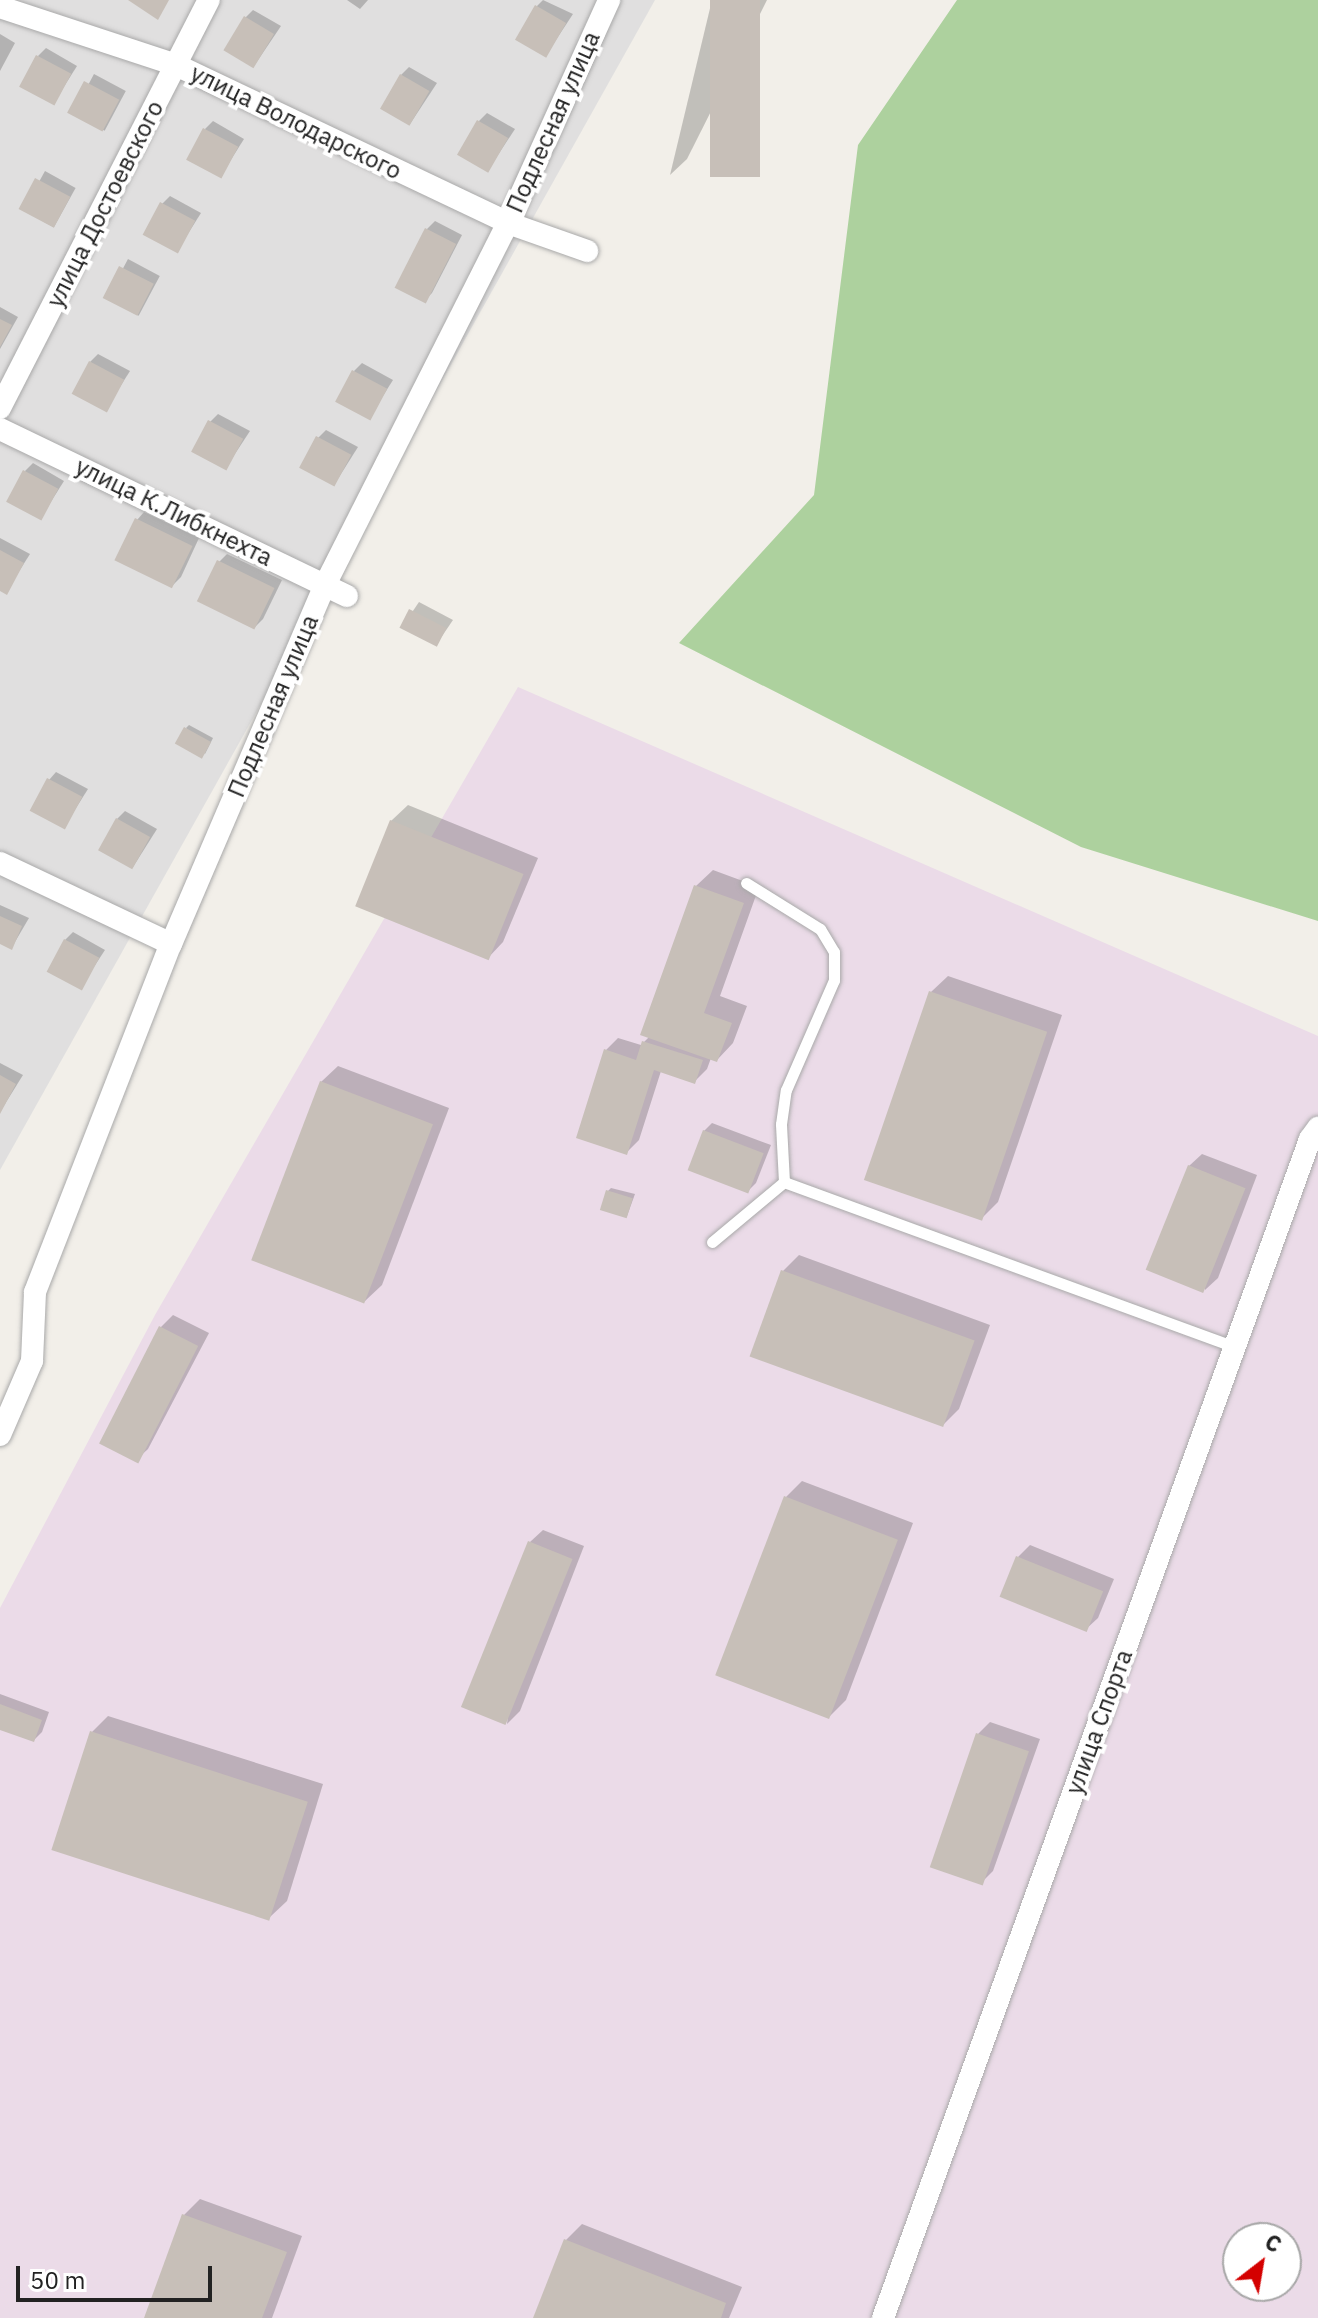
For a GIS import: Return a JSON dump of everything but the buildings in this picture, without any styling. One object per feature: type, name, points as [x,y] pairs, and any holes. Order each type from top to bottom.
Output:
[{"type":"street","name":"улица Достоевского","points":[[0,408],[209,0]]},
{"type":"street","name":"Подлесная улица","points":[[0,1435],[32,1361],[35,1292],[171,944],[325,585],[508,223],[609,0]]},
{"type":"street","name":"улица Володарского","points":[[0,7],[176,65],[508,223],[587,251]]},
{"type":"street","name":"улица К.Либкнехта","points":[[0,429],[347,596]]},
{"type":"street","points":[[0,863],[171,944]]},
{"type":"street","name":"улица Спорта","points":[[883,2318],[1310,1139],[1318,1128]]},
{"type":"lane","points":[[746,883],[820,929],[834,952],[834,980],[786,1090],[781,1124],[784,1182]]},
{"type":"lane","points":[[712,1242],[784,1182]]},
{"type":"lane","points":[[784,1182],[1235,1347]]},
{"type":"shaded area","points":[[0,0],[655,0],[0,1170]]},
{"type":"shaded area","points":[[518,687],[1318,1036],[1318,2318],[0,2318],[0,1608],[155,1315]]},
{"type":"green space","points":[[957,0],[1318,0],[1318,921],[1081,847],[679,643],[814,495],[858,145]]}]
